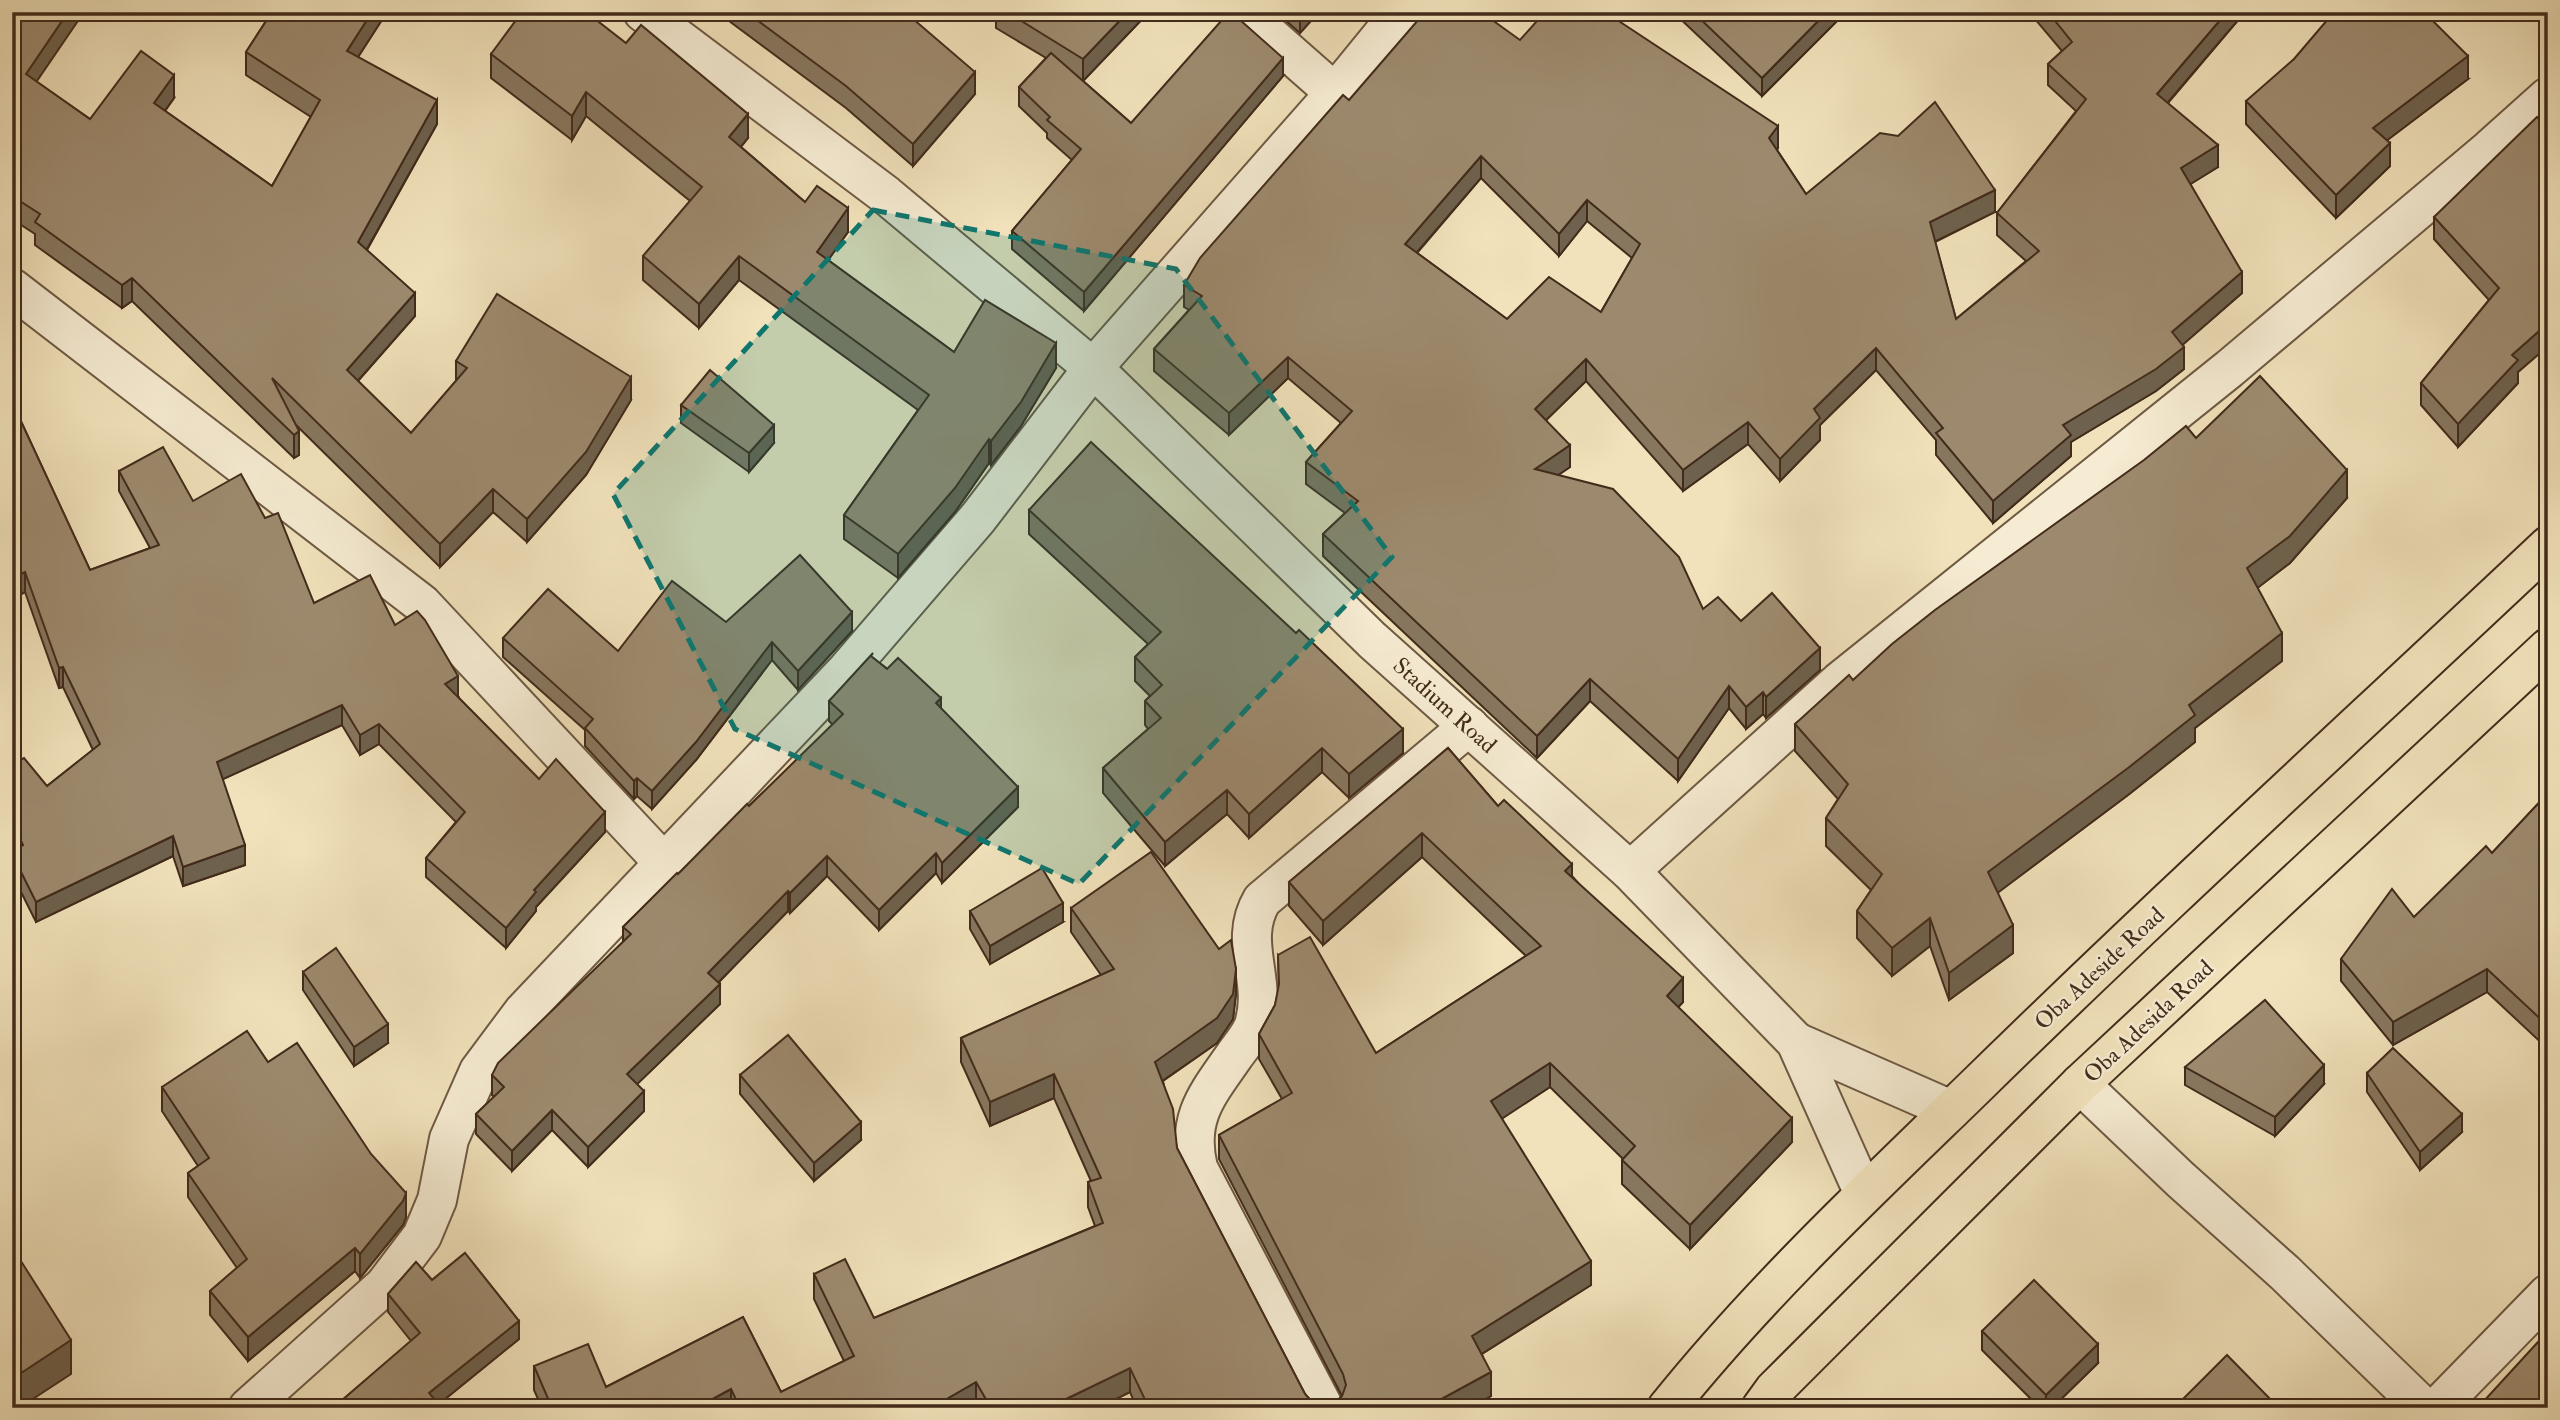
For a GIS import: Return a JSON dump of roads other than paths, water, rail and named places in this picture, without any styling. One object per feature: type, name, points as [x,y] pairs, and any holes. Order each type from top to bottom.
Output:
[{"type":"main road","name":"Oba Adeside Road","points":[[1667,1408],[1697,1371],[1864,1195],[2548,546]]},
{"type":"main road","name":"Oba Adesida Road","points":[[1761,1408],[1784,1380],[2080,1084],[2548,648]]},
{"type":"street","name":"Stadium Road","points":[[643,12],[886,195],[1093,368],[1372,640],[1630,871],[1796,1042]]},
{"type":"street","points":[[1243,12],[1335,93]]},
{"type":"street","points":[[248,1408],[384,1286],[422,1236],[437,1199],[449,1139],[480,1071],[523,1012],[847,670],[978,518],[1093,368],[1335,93],[1401,12]]},
{"type":"street","points":[[1630,871],[1839,682],[2229,369],[2548,97]]},
{"type":"street","points":[[12,288],[422,604],[663,862]]},
{"type":"street","points":[[1324,1408],[1198,1168],[1193,1147],[1195,1126],[1207,1095],[1255,1022],[1259,992],[1250,933],[1253,915],[1262,900],[1469,726]]},
{"type":"street","points":[[1796,1042],[1951,1110]]},
{"type":"street","points":[[1796,1042],[1864,1195]]},
{"type":"street","points":[[2080,1084],[2181,1180],[2285,1273],[2424,1408]]},
{"type":"street","points":[[2437,1408],[2548,1294]]}]
